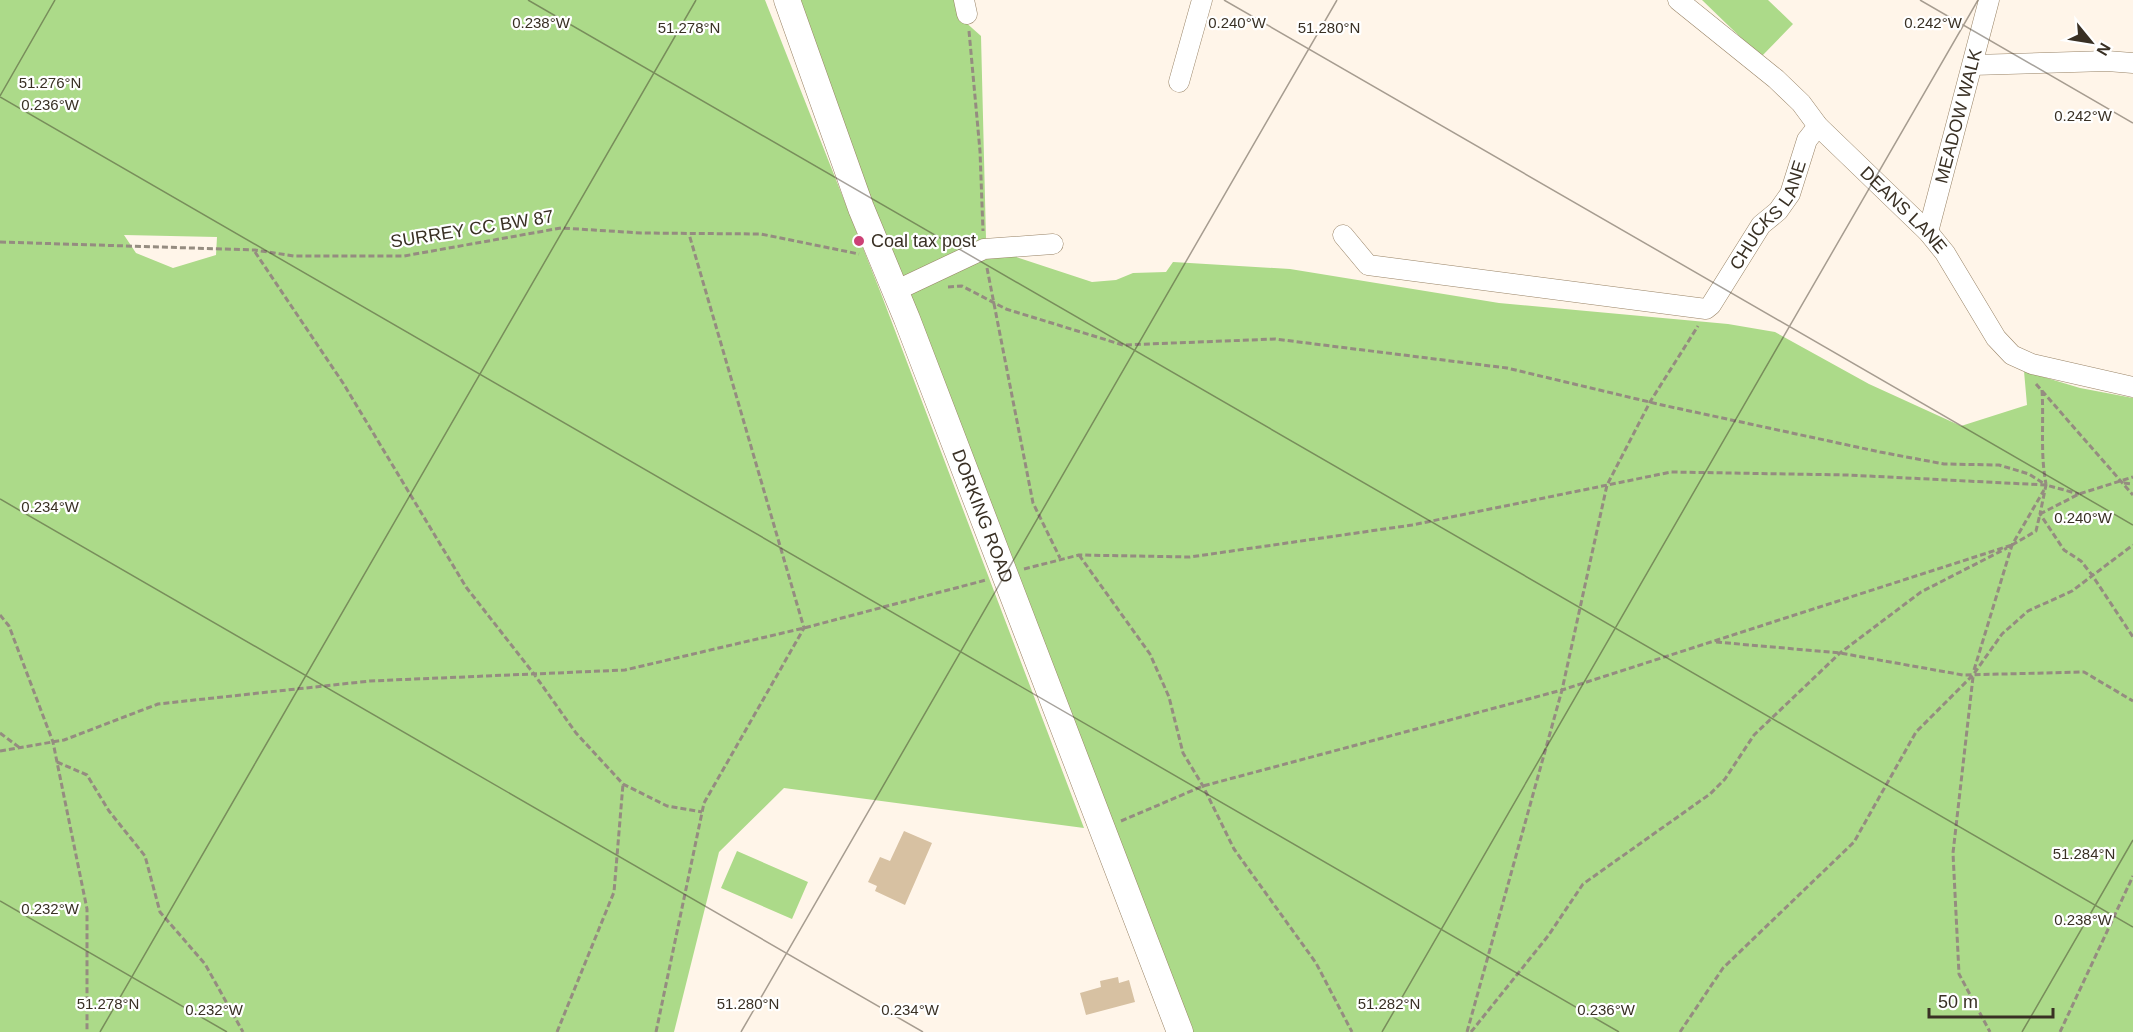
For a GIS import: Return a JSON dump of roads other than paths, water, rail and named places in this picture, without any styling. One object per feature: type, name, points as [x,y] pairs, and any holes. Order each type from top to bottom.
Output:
[{"type":"main road","name":"DORKING ROAD","points":[[787,0],[861,208],[1104,828],[1180,1032]]},
{"type":"street","points":[[1179,82],[1202,0]]},
{"type":"street","name":"DEANS LANE","points":[[1678,0],[1776,79],[1801,103],[1818,126],[1928,232],[1945,254],[1996,338],[2018,359],[2100,381],[2133,387]]},
{"type":"street","name":"MEADOW WALK","points":[[1928,232],[1989,0]]},
{"type":"street","points":[[1973,65],[2107,61],[2133,63]]},
{"type":"street","name":"CHUCKS LANE","points":[[1343,236],[1368,265],[1701,309],[1709,308],[1761,225],[1778,211],[1790,194],[1807,140],[1818,126]]},
{"type":"street","points":[[895,291],[984,249],[1053,244]]},
{"type":"place","name":"Coal tax post","points":[[859,241]]}]
